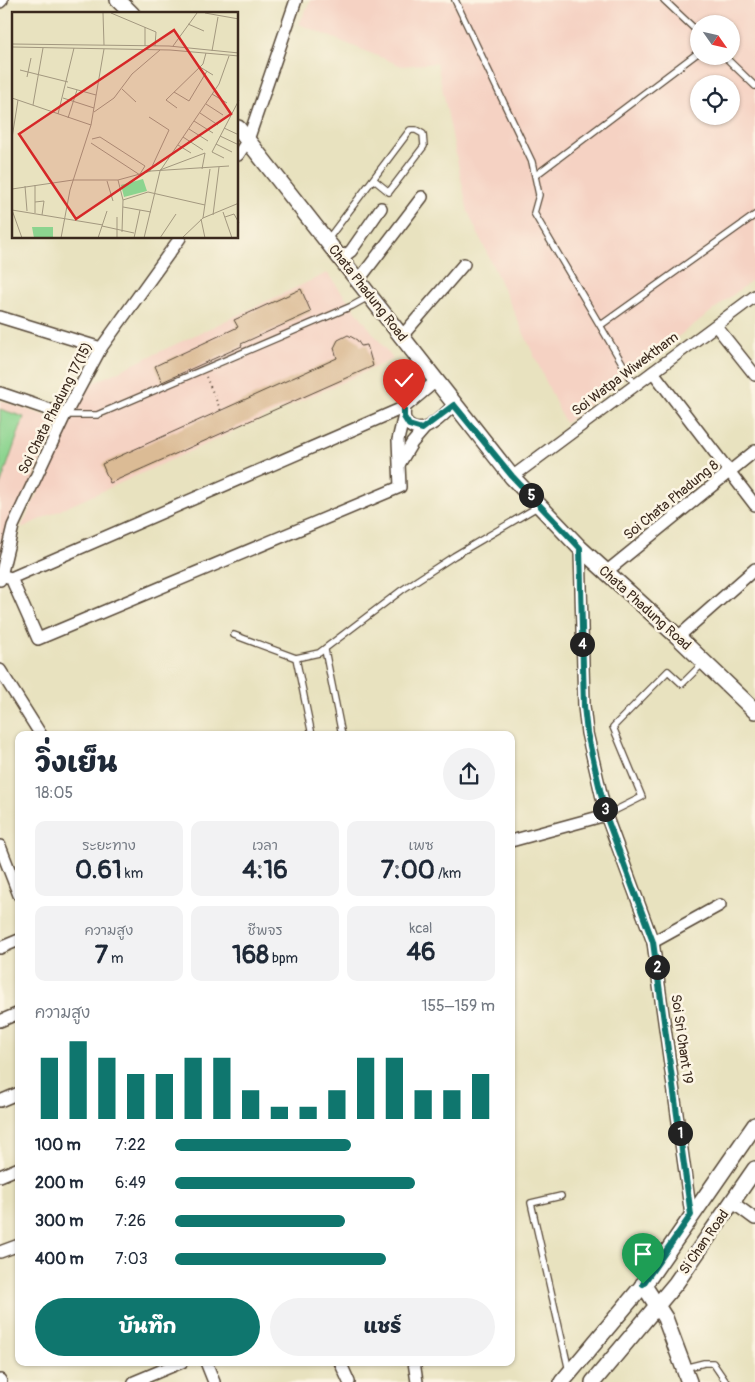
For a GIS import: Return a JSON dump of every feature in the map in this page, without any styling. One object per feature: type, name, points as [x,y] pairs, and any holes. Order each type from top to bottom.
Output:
[{"type":"street","points":[[118,0],[130,12]]},
{"type":"street","points":[[239,154],[248,140],[296,0]]},
{"type":"street","name":"Chata Phadung Road","points":[[239,129],[454,405],[512,476],[580,548],[678,637],[755,711]]},
{"type":"street","points":[[358,281],[422,197]]},
{"type":"street","points":[[340,259],[351,251],[381,208]]},
{"type":"street","name":"Soi Chata Phadung 17(15)","points":[[4,577],[13,526],[65,416],[102,348],[179,239]]},
{"type":"street","points":[[402,336],[464,264]]},
{"type":"street","name":"Soi Watpa Wiwektham","points":[[512,476],[755,296]]},
{"type":"street","points":[[0,317],[102,348]]},
{"type":"street","points":[[716,326],[755,375]]},
{"type":"street","points":[[653,372],[755,504]]},
{"type":"street","points":[[404,411],[398,440],[400,486],[38,639],[4,577],[404,411],[436,381]]},
{"type":"street","points":[[0,393],[65,416]]},
{"type":"street","points":[[400,463],[404,453],[425,428],[454,405]]},
{"type":"street","points":[[404,411],[406,423],[412,428],[425,428]]},
{"type":"street","name":"Soi Chata Phadung 8","points":[[606,572],[755,451]]},
{"type":"street","name":"Soi Sri Chant 19","points":[[580,548],[584,706],[606,816],[653,942],[691,1215]]},
{"type":"street","points":[[678,637],[755,569]]},
{"type":"street","points":[[0,670],[38,731]]},
{"type":"street","points":[[515,840],[606,816]]},
{"type":"street","points":[[0,846],[5,874],[15,889]]},
{"type":"street","points":[[653,942],[720,906]]},
{"type":"street","points":[[0,948],[15,942]]},
{"type":"street","points":[[0,1022],[15,1015]]},
{"type":"street","points":[[0,1101],[15,1095]]},
{"type":"street","name":"Si Chan Road","points":[[566,1378],[643,1284],[755,1124]]},
{"type":"street","name":"Si Chan Road","points":[[593,1382],[676,1283],[755,1169]]},
{"type":"street","points":[[0,1176],[15,1170]]},
{"type":"street","points":[[732,1202],[755,1219]]},
{"type":"street","points":[[0,1252],[15,1246]]},
{"type":"street","points":[[643,1284],[665,1318],[687,1375]]},
{"type":"street","points":[[134,1382],[172,1366]]},
{"type":"street","points":[[208,1366],[214,1382]]},
{"type":"street","points":[[342,1366],[349,1382]]},
{"type":"street","points":[[415,1366],[417,1382]]},
{"type":"lane","points":[[455,0],[536,175],[539,195],[534,213],[635,385]]},
{"type":"lane","points":[[664,0],[690,25]]},
{"type":"lane","points":[[536,175],[690,59]]},
{"type":"lane","points":[[733,65],[755,86]]},
{"type":"lane","points":[[326,241],[410,130],[416,130],[423,134],[424,146],[389,192],[373,179]]},
{"type":"lane","points":[[601,325],[755,215]]},
{"type":"lane","points":[[65,416],[97,415],[370,296]]},
{"type":"lane","points":[[234,635],[296,658],[325,650],[402,590],[454,556],[541,505]]},
{"type":"lane","points":[[325,650],[341,731]]},
{"type":"lane","points":[[296,658],[311,731]]},
{"type":"lane","points":[[606,816],[642,797],[613,727],[668,671],[682,684],[704,662]]},
{"type":"lane","points":[[561,1196],[531,1203],[566,1378]]},
{"type":"lane","points":[[687,1375],[704,1363],[714,1363],[726,1382]]},
{"type":"path","points":[[202,370],[221,410]]},
{"type":"shaded area","points":[[311,0],[755,0],[755,278],[565,423],[468,212],[437,63],[402,66],[299,24]]},
{"type":"shaded area","points":[[327,273],[393,359],[21,528],[72,416],[89,385]]},
{"type":"shaded area","points":[[0,400],[58,420],[0,562]]},
{"type":"green space","points":[[0,409],[24,417],[0,486]]},
{"type":"building","points":[[301,289],[311,312],[162,382],[155,366],[238,327],[234,320]]},
{"type":"building","points":[[348,335],[357,340],[361,346],[367,345],[373,366],[110,483],[102,464],[337,358],[334,348],[338,340]]},
{"type":"route","points":[[404,410],[406,423],[412,428],[422,429],[454,405],[512,476],[580,548],[584,706],[587,733],[606,816],[653,942],[691,1215],[643,1284]]}]
